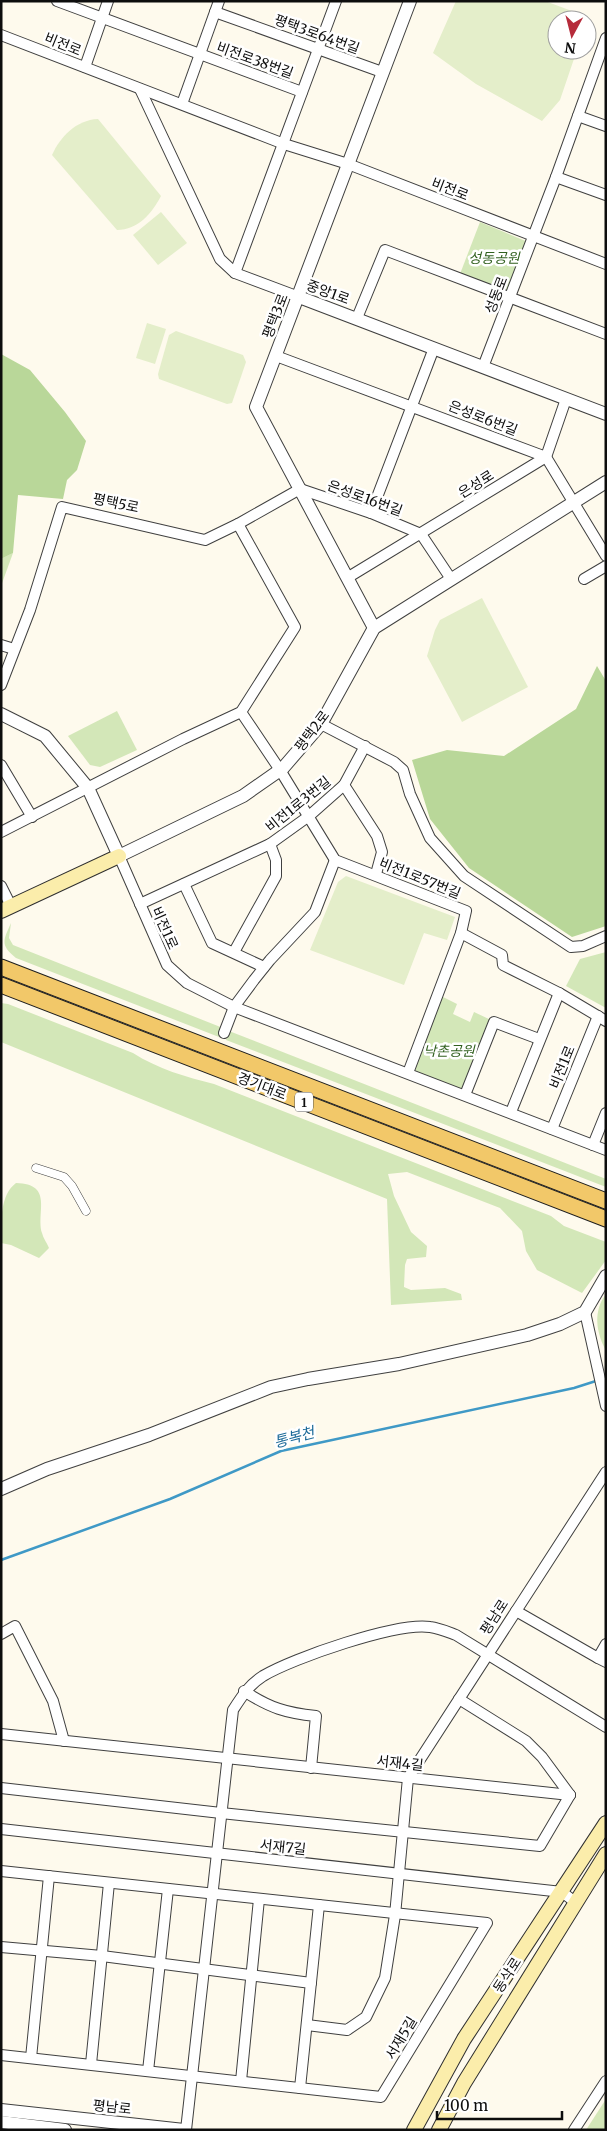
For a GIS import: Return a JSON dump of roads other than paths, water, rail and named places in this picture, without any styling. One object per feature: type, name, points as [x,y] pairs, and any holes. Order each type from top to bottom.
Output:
[{"type":"main road","name":"평택2로","points":[[6,910],[118,856]]},
{"type":"main road","name":"경기대로","points":[[2,966],[606,1201]]},
{"type":"main road","name":"경기대로","points":[[1,985],[606,1219]]},
{"type":"main road","name":"동삭로","points":[[414,2130],[464,2039],[606,1823]]},
{"type":"main road","name":"동삭로","points":[[439,2130],[464,2083],[606,1854]]},
{"type":"street","name":"비전로38번길","points":[[57,1],[302,92]]},
{"type":"street","points":[[85,67],[108,1]]},
{"type":"street","points":[[182,104],[219,1]]},
{"type":"street","name":"평택3로","points":[[374,628],[256,407],[410,1]]},
{"type":"street","name":"비전로38번길","points":[[284,144],[334,2]]},
{"type":"street","name":"평택3로64번길","points":[[215,12],[382,72]]},
{"type":"street","name":"비전로","points":[[1,34],[284,144],[348,164],[606,264]]},
{"type":"street","name":"성동로","points":[[483,367],[556,177],[606,38]]},
{"type":"street","name":"중앙1로","points":[[140,89],[220,259],[235,273],[606,414]]},
{"type":"street","points":[[578,116],[606,126]]},
{"type":"street","points":[[235,273],[284,144]]},
{"type":"street","points":[[556,177],[606,195]]},
{"type":"street","points":[[357,318],[385,250],[606,334]]},
{"type":"street","points":[[371,513],[410,405],[434,348]]},
{"type":"street","name":"은성로6번길","points":[[276,356],[546,457]]},
{"type":"street","points":[[566,399],[546,457],[606,556]]},
{"type":"street","name":"은성로","points":[[347,578],[546,457]]},
{"type":"street","name":"평택2로","points":[[118,856],[243,796],[280,770],[321,724],[374,628],[606,482]]},
{"type":"street","name":"은성로16번길","points":[[300,489],[371,513],[421,534]]},
{"type":"street","name":"평택5로","points":[[1,686],[30,610],[62,507],[205,540],[238,524],[300,489]]},
{"type":"street","points":[[1,832],[183,739],[241,712],[295,627],[238,524]]},
{"type":"street","points":[[421,534],[451,580]]},
{"type":"street","points":[[584,579],[606,566]]},
{"type":"street","points":[[1,644],[14,649]]},
{"type":"street","points":[[224,1033],[234,1007],[264,967],[315,912],[335,860],[280,770],[241,712]]},
{"type":"street","points":[[1,714],[45,736],[88,788],[118,856]]},
{"type":"street","points":[[321,724],[394,762],[404,770],[410,794],[430,838],[464,876],[571,947],[584,946],[606,936]]},
{"type":"street","name":"비전1로3번길","points":[[140,904],[270,844],[309,816],[344,784],[365,746]]},
{"type":"street","points":[[1,765],[32,817]]},
{"type":"street","name":"비전1로3번길","points":[[344,784],[377,836],[382,852],[376,874]]},
{"type":"street","name":"비전1로3번길","points":[[234,952],[276,876],[276,860],[270,844]]},
{"type":"street","name":"비전1로","points":[[118,856],[167,965],[187,983],[234,1007],[606,1150]]},
{"type":"street","name":"비전1로57번길","points":[[335,860],[376,874],[466,912],[461,933]]},
{"type":"street","points":[[184,884],[212,943],[264,967]]},
{"type":"street","points":[[1,886],[6,910]]},
{"type":"street","points":[[408,1073],[461,933],[502,956],[503,965],[559,993],[602,1018]]},
{"type":"street","points":[[510,1112],[559,993]]},
{"type":"street","name":"비전1로","points":[[552,1129],[602,1018]]},
{"type":"street","points":[[465,1095],[494,1022],[539,1039]]},
{"type":"street","points":[[593,1145],[606,1113]]},
{"type":"street","points":[[36,1168],[64,1177],[72,1186],[86,1211]]},
{"type":"street","points":[[1,1489],[47,1469],[149,1434],[271,1387],[399,1364],[527,1335],[560,1324],[585,1312],[606,1276]]},
{"type":"street","points":[[585,1312],[606,1406]]},
{"type":"street","name":"평남로","points":[[408,1778],[606,1472]]},
{"type":"street","points":[[516,1611],[602,1660],[606,1644]]},
{"type":"street","points":[[1,1634],[15,1626],[53,1701],[64,1741]]},
{"type":"street","points":[[185,2130],[233,1710],[244,1691],[264,1676],[312,1654],[400,1628],[431,1627],[456,1635],[606,1727]]},
{"type":"street","points":[[244,1691],[264,1704],[287,1713],[316,1716],[311,1768]]},
{"type":"street","points":[[1,1788],[540,1846],[570,1795],[542,1757],[526,1742],[460,1699]]},
{"type":"street","name":"서재4길","points":[[1,1734],[570,1795]]},
{"type":"street","points":[[307,2025],[347,2030],[366,2017],[385,1978],[400,1873],[408,1778]]},
{"type":"street","name":"서재7길","points":[[1,1829],[562,1892]]},
{"type":"street","points":[[1,1871],[395,1914]]},
{"type":"street","points":[[31,2058],[49,1876]]},
{"type":"street","points":[[91,2064],[109,1883]]},
{"type":"street","points":[[148,2071],[168,1889]]},
{"type":"street","points":[[562,1892],[575,1902]]},
{"type":"street","points":[[241,2081],[259,1899]]},
{"type":"street","points":[[300,2088],[320,1905]]},
{"type":"street","name":"서재5길","points":[[1,2055],[382,2097],[487,1923],[395,1914]]},
{"type":"street","points":[[1,1947],[102,1956],[311,1983]]},
{"type":"street","points":[[574,2130],[606,2080]]},
{"type":"street","name":"평남로","points":[[1,2110],[37,2123],[65,2130]]},
{"type":"street","name":"평남로","points":[[1,2122],[185,2130]]},
{"type":"waterway","name":"통복천","points":[[1,1560],[170,1499],[281,1451],[574,1388],[599,1380]]},
{"type":"park label","name":"성동공원","points":[[494,258]]},
{"type":"park label","name":"낙촌공원","points":[[449,1051]]}]
